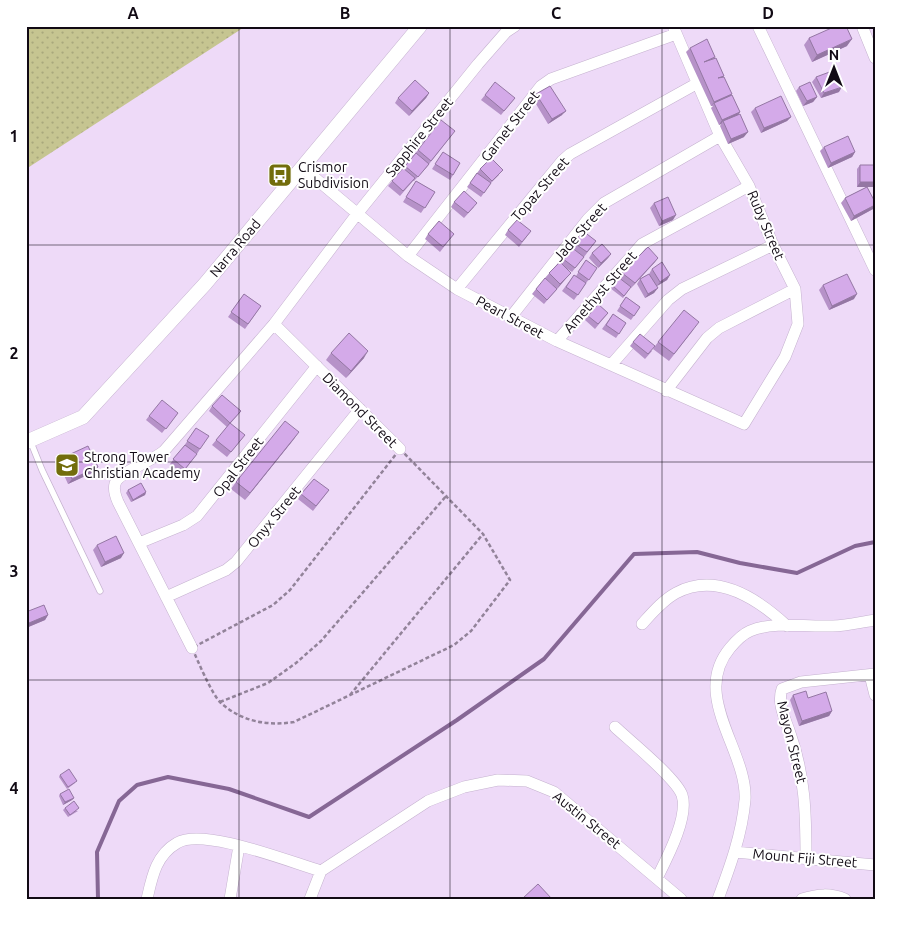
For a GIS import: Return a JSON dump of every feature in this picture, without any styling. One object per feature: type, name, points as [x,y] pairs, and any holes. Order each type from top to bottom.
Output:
[{"type":"street","name":"Narra Road","points":[[28,441],[83,417],[205,284],[420,26]]},
{"type":"street","name":"Sapphire Street","points":[[139,543],[115,496],[114,487],[117,480],[155,459],[164,451],[274,324],[357,214],[478,64],[506,32],[515,26]]},
{"type":"street","points":[[758,26],[873,264]]},
{"type":"street","points":[[862,26],[875,58]]},
{"type":"street","name":"Ruby Street","points":[[675,30],[696,84],[720,136],[749,186],[773,245],[795,289],[798,324],[785,356],[744,424]]},
{"type":"street","name":"Garnet Street","points":[[408,256],[541,86],[551,79],[675,30]]},
{"type":"street","name":"Topaz Street","points":[[457,289],[562,161],[570,154],[696,84]]},
{"type":"street","name":"Jade Street","points":[[510,318],[588,219],[604,203],[720,136]]},
{"type":"street","name":"Pearl Street","points":[[302,168],[408,256],[457,289],[557,341],[744,424]]},
{"type":"street","name":"Amethyst Street","points":[[557,341],[642,244],[749,186]]},
{"type":"street","points":[[611,365],[668,300],[682,288],[773,245]]},
{"type":"street","points":[[666,391],[707,338],[719,328],[795,289]]},
{"type":"street","name":"Diamond Street","points":[[274,324],[400,449]]},
{"type":"street","name":"Opal Street","points":[[139,543],[197,516],[317,366]]},
{"type":"street","name":"Onyx Street","points":[[166,597],[226,570],[236,562],[360,409]]},
{"type":"street","points":[[139,543],[192,648]]},
{"type":"street","points":[[642,624],[658,607],[677,592],[703,584],[724,586],[745,595],[764,606],[788,626]]},
{"type":"street","points":[[718,899],[735,852],[745,799],[716,700],[717,677],[723,657],[735,643],[750,631],[788,626],[835,626],[875,620]]},
{"type":"street","points":[[872,674],[875,695]]},
{"type":"street","name":"Mayon Street","points":[[806,858],[807,808],[798,755],[779,700],[782,689],[801,682],[872,674]]},
{"type":"street","points":[[615,727],[673,782],[681,794],[683,807],[680,820],[667,858],[657,878]]},
{"type":"street","name":"Austin Street","points":[[321,871],[428,801],[464,787],[498,780],[527,781],[554,792],[681,899]]},
{"type":"street","points":[[148,899],[153,873],[158,862],[177,843],[189,838],[206,838],[239,846],[321,871],[310,899]]},
{"type":"street","points":[[230,899],[239,846]]},
{"type":"street","name":"Mount Fiji Street","points":[[735,852],[875,865]]},
{"type":"street","points":[[802,899],[819,894],[835,895],[846,899]]},
{"type":"lane","points":[[28,441],[100,591]]},
{"type":"path","name":"Diamond Street","points":[[349,696],[454,646],[471,631],[510,580],[483,534],[400,449]]},
{"type":"path","points":[[400,449],[290,590],[273,606],[192,648],[220,702],[243,718],[272,725],[294,722],[349,696],[483,534]]},
{"type":"path","points":[[220,702],[268,683],[296,663],[321,641],[447,495]]},
{"type":"shaded area","points":[[26,26],[246,26],[26,169]]},
{"type":"building","points":[[836,26],[846,26],[852,39],[817,55],[809,38]]},
{"type":"building","points":[[707,39],[715,57],[704,62],[716,58],[724,76],[718,78],[724,77],[732,94],[714,102],[690,48]]},
{"type":"building","points":[[835,70],[842,87],[824,93],[816,77]]},
{"type":"building","points":[[415,80],[429,93],[412,111],[398,98]]},
{"type":"building","points":[[495,82],[515,98],[504,111],[485,95]]},
{"type":"building","points":[[810,82],[817,97],[807,101],[799,87]]},
{"type":"building","points":[[550,86],[566,111],[552,119],[536,94]]},
{"type":"building","points":[[732,95],[740,112],[722,120],[714,103]]},
{"type":"building","points":[[781,96],[791,117],[764,128],[755,108]]},
{"type":"building","points":[[740,114],[748,132],[731,139],[723,121]]},
{"type":"building","points":[[441,120],[455,131],[431,161],[418,150]]},
{"type":"building","points":[[848,136],[855,152],[831,163],[824,147]]},
{"type":"building","points":[[443,152],[460,163],[453,175],[435,164]]},
{"type":"building","points":[[416,153],[429,164],[418,177],[405,166]]},
{"type":"building","points":[[491,158],[503,170],[492,181],[480,169]]},
{"type":"building","points":[[860,165],[875,165],[875,182],[860,182]]},
{"type":"building","points":[[403,168],[415,178],[403,191],[392,181]]},
{"type":"building","points":[[477,173],[491,183],[484,193],[470,183]]},
{"type":"building","points":[[416,181],[435,192],[425,208],[406,197]]},
{"type":"building","points":[[867,187],[875,205],[854,216],[845,198]]},
{"type":"building","points":[[464,191],[477,203],[468,213],[454,202]]},
{"type":"building","points":[[668,197],[676,215],[662,221],[654,203]]},
{"type":"building","points":[[517,220],[531,231],[522,242],[508,230]]},
{"type":"building","points":[[439,221],[454,234],[443,247],[428,234]]},
{"type":"building","points":[[583,231],[596,241],[587,252],[574,243]]},
{"type":"building","points":[[602,244],[611,254],[601,263],[592,253]]},
{"type":"building","points":[[571,247],[584,257],[575,268],[562,258]]},
{"type":"building","points":[[648,247],[658,258],[635,283],[622,273]]},
{"type":"building","points":[[586,260],[597,268],[589,280],[578,272]]},
{"type":"building","points":[[560,262],[571,273],[560,284],[549,273]]},
{"type":"building","points":[[662,262],[670,275],[660,282],[652,269]]},
{"type":"building","points":[[649,274],[658,288],[648,294],[640,279]]},
{"type":"building","points":[[847,274],[857,294],[832,306],[823,285]]},
{"type":"building","points":[[574,275],[586,283],[578,295],[566,287]]},
{"type":"building","points":[[618,277],[631,287],[624,296],[612,285]]},
{"type":"building","points":[[545,278],[557,289],[547,300],[536,289]]},
{"type":"building","points":[[244,294],[261,306],[248,324],[231,312]]},
{"type":"building","points":[[626,297],[640,307],[634,316],[620,306]]},
{"type":"building","points":[[598,304],[608,313],[598,324],[588,316]]},
{"type":"building","points":[[684,310],[699,322],[674,354],[658,342]]},
{"type":"building","points":[[613,314],[626,323],[619,334],[606,325]]},
{"type":"building","points":[[349,333],[368,351],[351,371],[331,353]]},
{"type":"building","points":[[640,334],[655,346],[648,354],[633,342]]},
{"type":"building","points":[[222,395],[241,411],[230,423],[212,406]]},
{"type":"building","points":[[162,400],[178,413],[166,429],[149,416]]},
{"type":"building","points":[[285,421],[299,432],[250,493],[236,482]]},
{"type":"building","points":[[230,423],[245,435],[231,452],[216,440]]},
{"type":"building","points":[[196,428],[209,436],[200,449],[187,441]]},
{"type":"building","points":[[185,445],[197,454],[185,469],[173,459]]},
{"type":"building","points":[[88,446],[98,467],[72,479],[62,458]]},
{"type":"building","points":[[314,479],[329,490],[316,506],[301,494]]},
{"type":"building","points":[[141,483],[146,492],[133,500],[128,490]]},
{"type":"building","points":[[116,536],[124,553],[105,562],[97,545]]},
{"type":"building","points":[[44,605],[48,615],[29,623],[26,612]]},
{"type":"building","points":[[806,691],[808,698],[826,692],[832,711],[802,721],[793,695]]},
{"type":"building","points":[[69,769],[77,781],[68,787],[60,775]]},
{"type":"building","points":[[69,789],[74,798],[65,802],[60,794]]},
{"type":"building","points":[[74,801],[79,808],[70,815],[65,808]]},
{"type":"building","points":[[538,884],[552,899],[522,899]]},
{"type":"waterway","points":[[98,899],[97,852],[119,801],[137,785],[168,777],[229,789],[309,817],[457,720],[544,659],[634,554],[697,552],[740,563],[797,573],[855,546],[875,542]]},
{"type":"place","name":"Crismor Subdivision","points":[[280,175]]},
{"type":"place","name":"Strong Tower Christian Academy","points":[[67,465]]}]
